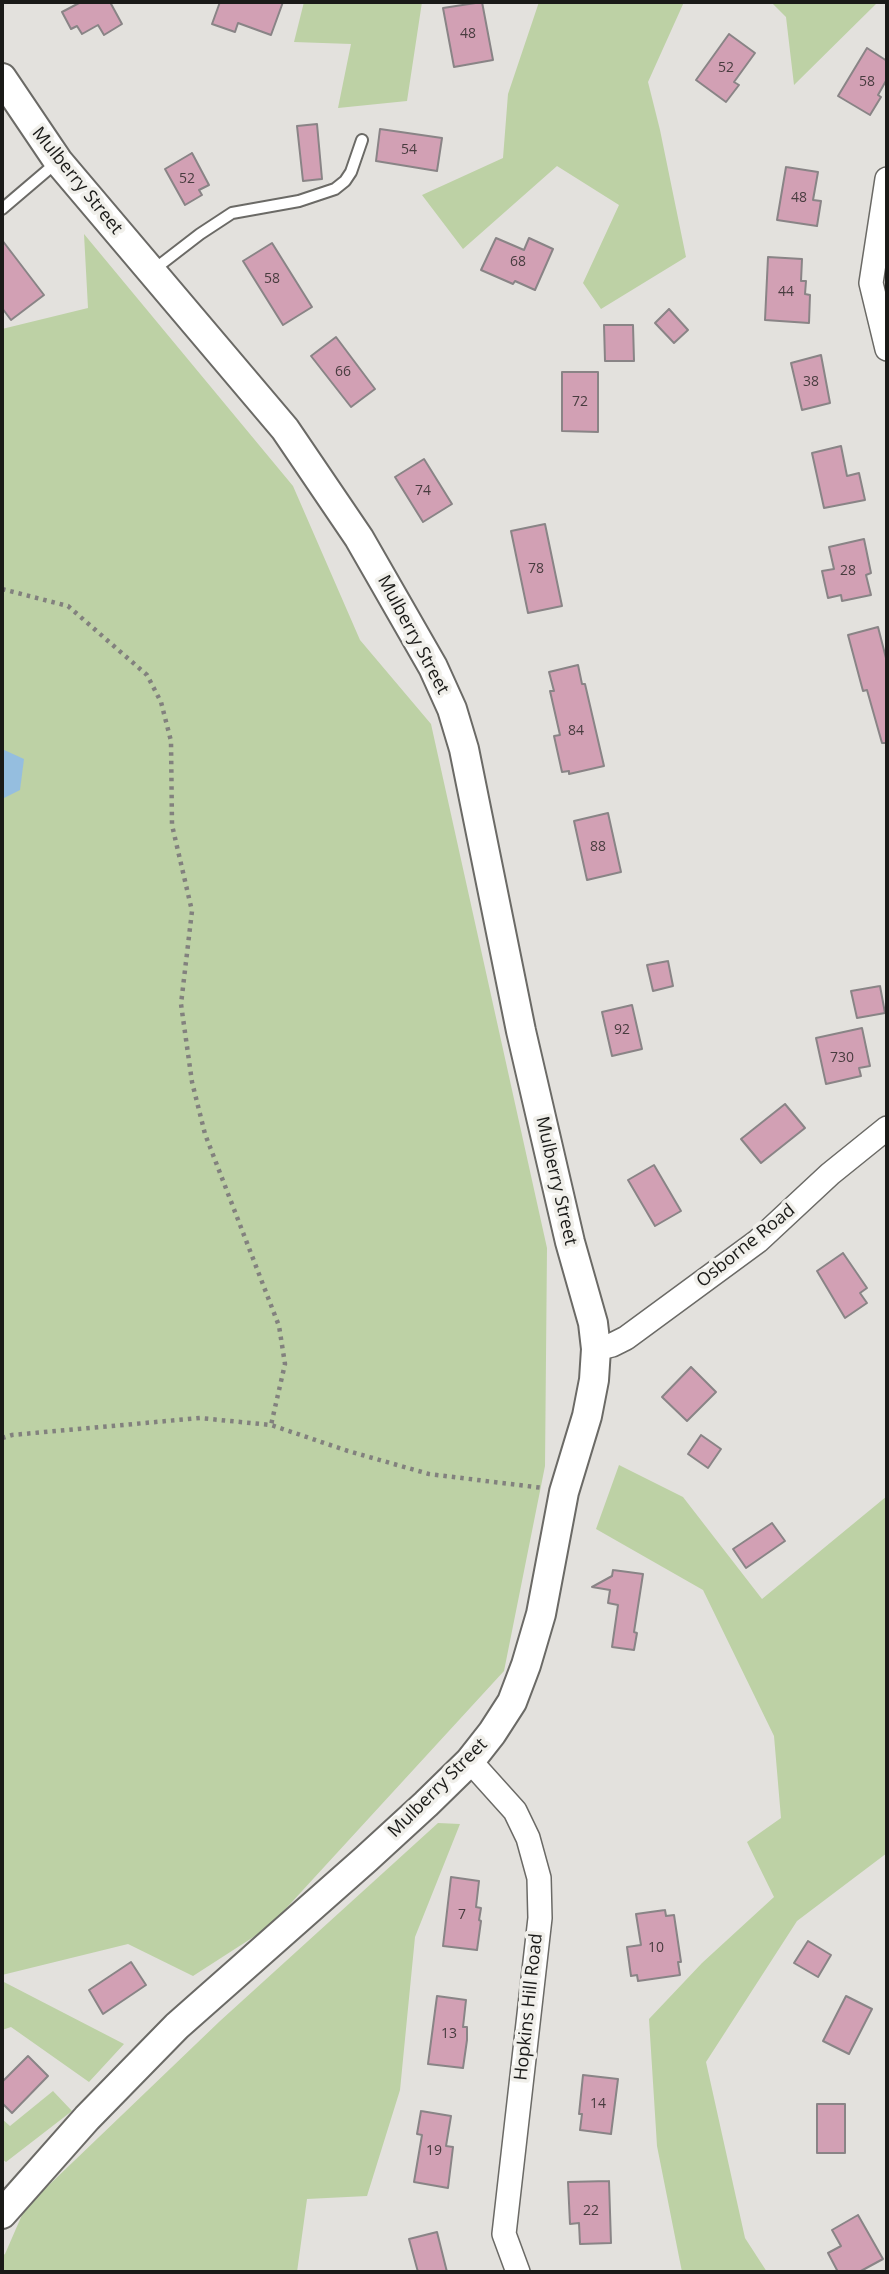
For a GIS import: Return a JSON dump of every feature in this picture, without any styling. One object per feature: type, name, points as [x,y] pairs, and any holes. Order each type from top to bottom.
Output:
[{"type":"street","name":"Mulberry Street","points":[[2,78],[58,161],[285,429],[390,589],[433,667],[452,709],[466,761],[521,1031],[570,1242],[593,1323],[596,1349],[594,1380],[587,1416],[564,1492],[541,1614],[512,1703],[492,1733],[470,1761],[366,1859],[177,2026],[95,2109],[2,2214]]},
{"type":"street","points":[[887,179],[871,283],[887,349]]},
{"type":"street","name":"Osborne Road","points":[[596,1349],[626,1338],[749,1248],[830,1174],[887,1128]]},
{"type":"street","name":"Hopkins Hill Road","points":[[470,1761],[515,1811],[528,1838],[539,1878],[540,1918],[504,2234],[518,2272]]},
{"type":"lane","points":[[151,272],[224,217],[244,210],[299,201],[335,190],[351,172],[362,140]]},
{"type":"lane","points":[[2,209],[58,161]]},
{"type":"path","points":[[2,589],[68,606],[147,675],[161,702],[171,741],[172,825],[192,911],[181,1004],[192,1082],[205,1134],[279,1326],[285,1364],[271,1425]]},
{"type":"path","points":[[2,1438],[200,1418],[271,1425],[429,1474],[564,1492]]},
{"type":"green space","points":[[304,2],[422,2],[407,101],[338,108],[351,44],[294,42]]},
{"type":"green space","points":[[539,2],[684,2],[648,82],[686,257],[601,309],[583,283],[619,205],[557,166],[463,249],[422,195],[503,158],[508,94]]},
{"type":"green space","points":[[771,2],[878,2],[794,85],[786,17]]},
{"type":"green space","points":[[84,234],[293,486],[360,640],[431,724],[547,1248],[545,1466],[504,1671],[269,1927],[193,1976],[128,1944],[2,1975],[2,329],[88,308]]},
{"type":"green space","points":[[619,1465],[683,1497],[762,1599],[887,1496],[887,1853],[797,1921],[706,2062],[745,2238],[767,2272],[682,2272],[657,2146],[649,2019],[702,1963],[774,1897],[747,1842],[781,1818],[774,1736],[703,1590],[596,1529]]},
{"type":"green space","points":[[438,1823],[460,1824],[415,1937],[400,2090],[367,2196],[307,2199],[297,2272],[2,2272],[2,2256],[25,2208],[220,2021]]},
{"type":"green space","points":[[2,1981],[124,2044],[89,2082],[11,2027],[2,2030]]},
{"type":"green space","points":[[53,2091],[72,2111],[6,2162],[2,2159],[2,2119],[10,2126]]},
{"type":"water","points":[[2,749],[24,759],[20,790],[2,799]]},
{"type":"building","points":[[81,2],[110,2],[122,24],[104,35],[98,25],[82,34],[77,26],[71,29],[62,12]]},
{"type":"building","points":[[220,2],[283,2],[271,35],[238,23],[235,32],[212,24]]},
{"type":"building","points":[[482,2],[493,60],[454,67],[443,8]]},
{"type":"building","points":[[729,34],[755,53],[734,82],[739,85],[726,102],[696,80]]},
{"type":"building","points":[[867,48],[887,61],[887,79],[878,95],[881,97],[870,115],[838,96]]},
{"type":"building","points":[[317,124],[322,179],[303,181],[297,126]]},
{"type":"building","points":[[380,129],[442,138],[437,171],[376,161]]},
{"type":"building","points":[[192,153],[209,185],[199,190],[202,195],[185,205],[165,169]]},
{"type":"building","points":[[786,167],[818,172],[813,200],[821,201],[817,226],[777,220]]},
{"type":"building","points":[[496,238],[524,250],[529,238],[553,249],[535,290],[481,270]]},
{"type":"building","points":[[2,240],[44,295],[11,320],[2,308]]},
{"type":"building","points":[[272,243],[312,307],[283,325],[243,261]]},
{"type":"building","points":[[768,257],[802,259],[801,281],[806,281],[805,294],[810,295],[809,323],[765,320]]},
{"type":"building","points":[[669,309],[688,330],[674,343],[655,323]]},
{"type":"building","points":[[604,325],[633,325],[634,361],[605,361]]},
{"type":"building","points":[[336,337],[375,389],[351,407],[311,356]]},
{"type":"building","points":[[821,355],[830,403],[802,410],[791,363]]},
{"type":"building","points":[[562,372],[598,372],[598,432],[562,431]]},
{"type":"building","points":[[841,446],[847,476],[859,473],[865,500],[824,508],[812,453]]},
{"type":"building","points":[[424,459],[452,504],[423,522],[395,477]]},
{"type":"building","points":[[545,524],[562,606],[528,613],[511,531]]},
{"type":"building","points":[[864,539],[871,573],[866,575],[871,595],[842,601],[841,595],[828,598],[822,571],[834,569],[829,547]]},
{"type":"building","points":[[878,627],[887,662],[887,743],[882,743],[867,690],[863,691],[848,635]]},
{"type":"building","points":[[578,665],[604,766],[569,774],[569,771],[562,772],[554,736],[560,735],[550,691],[554,691],[549,672]]},
{"type":"building","points":[[608,813],[621,872],[587,880],[574,821]]},
{"type":"building","points":[[668,961],[673,986],[653,991],[647,965]]},
{"type":"building","points":[[880,986],[885,1013],[857,1018],[851,991]]},
{"type":"building","points":[[632,1005],[642,1049],[612,1056],[602,1012]]},
{"type":"building","points":[[862,1028],[870,1066],[859,1068],[861,1076],[826,1084],[816,1038]]},
{"type":"building","points":[[785,1104],[805,1128],[761,1163],[741,1139]]},
{"type":"building","points":[[654,1165],[681,1211],[655,1226],[628,1180]]},
{"type":"building","points":[[843,1253],[867,1288],[860,1293],[867,1303],[845,1318],[817,1271]]},
{"type":"building","points":[[691,1367],[716,1392],[687,1421],[662,1397]]},
{"type":"building","points":[[701,1435],[721,1449],[708,1468],[688,1454]]},
{"type":"building","points":[[772,1523],[785,1541],[746,1568],[733,1549]]},
{"type":"building","points":[[613,1570],[643,1574],[634,1632],[637,1633],[634,1650],[612,1647],[618,1605],[608,1603],[610,1590],[592,1587],[612,1576]]},
{"type":"building","points":[[451,1877],[479,1881],[476,1907],[481,1908],[481,1921],[477,1950],[443,1946]]},
{"type":"building","points":[[665,1910],[666,1916],[674,1915],[681,1962],[678,1962],[680,1975],[638,1981],[637,1975],[631,1976],[627,1947],[641,1945],[636,1914]]},
{"type":"building","points":[[808,1941],[831,1955],[818,1977],[794,1963]]},
{"type":"building","points":[[131,1962],[146,1985],[103,2014],[89,1990]]},
{"type":"building","points":[[437,1996],[466,2000],[463,2027],[467,2027],[467,2040],[463,2068],[428,2064]]},
{"type":"building","points":[[846,1996],[872,2009],[849,2054],[823,2041]]},
{"type":"building","points":[[28,2056],[48,2076],[12,2113],[2,2103],[2,2082]]},
{"type":"building","points":[[583,2075],[618,2079],[611,2134],[580,2130]]},
{"type":"building","points":[[817,2104],[845,2104],[845,2153],[817,2153]]},
{"type":"building","points":[[421,2111],[451,2116],[446,2146],[453,2147],[448,2188],[414,2182],[422,2135],[417,2134]]},
{"type":"building","points":[[609,2181],[611,2243],[580,2244],[579,2223],[570,2224],[568,2182]]},
{"type":"building","points":[[858,2215],[883,2259],[859,2272],[838,2272],[828,2253],[841,2246],[832,2230]]},
{"type":"building","points":[[437,2232],[447,2272],[418,2272],[409,2239]]}]
